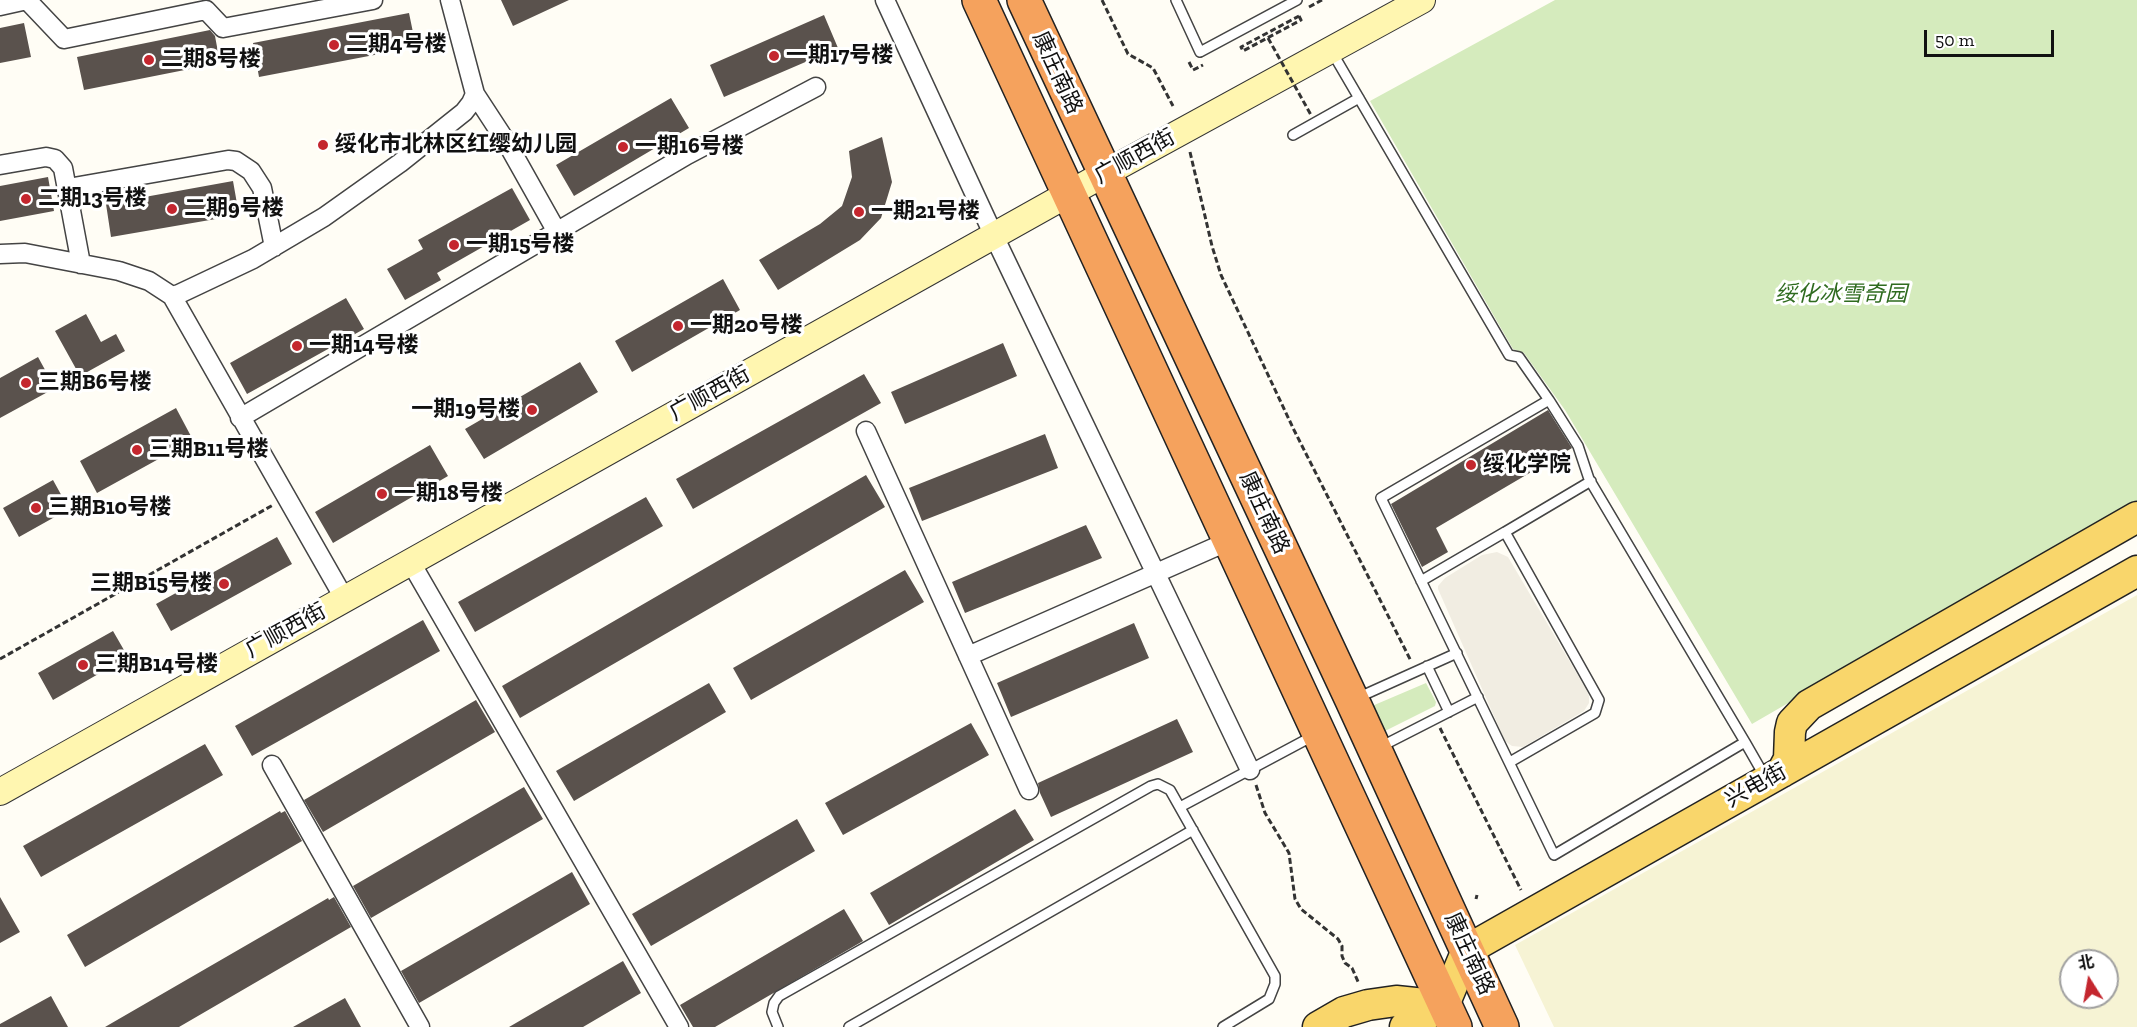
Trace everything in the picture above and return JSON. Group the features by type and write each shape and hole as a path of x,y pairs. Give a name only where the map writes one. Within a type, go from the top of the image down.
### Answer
{"highway":[{"name":"康庄南路","path":"979,0 1318,734 1444,1020"},
{"name":"康庄南路","path":"1023,0 1375,749 1502,1027"}],"main road":[{"name":"广顺西街","path":"0,792 1104,174 1422,0"},
{"path":"1774,776 1789,759 1792,723 1809,705 2137,517"},
{"name":"兴电街","path":"1467,950 2137,571"},
{"path":"1444,1020 1467,950"},
{"path":"1318,1027 1344,1012 1368,1005 1396,1001 1444,1020"},
{"path":"1404,1027 1444,1020"}],"street":[{"path":"0,6 27,0 64,39 206,10 223,28 373,0"},
{"path":"450,0 475,94 507,144 557,232"},
{"path":"885,0 994,236 1250,770"},
{"path":"240,418 687,155 816,87"},
{"path":"172,296 274,247 324,217 400,163 464,111 475,94"},
{"path":"0,165 46,157 55,159 63,168 81,264"},
{"path":"68,188 228,160 236,161 251,171 262,188 274,247"},
{"path":"0,254 25,253 118,271 150,280 172,296 344,598"},
{"path":"866,431 1029,790"},
{"path":"968,656 1229,541"},
{"path":"410,561 679,1027"},
{"path":"272,765 420,1027"}],"lane":[{"path":"1176,0 1200,52 1297,0"},
{"path":"1331,50 1509,355 1520,357 1578,446 1591,481 1745,742 1774,776"},
{"path":"1293,135 1359,98"},
{"path":"1549,399 1381,498 1554,855 1745,742"},
{"path":"1421,581 1591,481"},
{"path":"1505,532 1599,700 1595,713 1510,762"},
{"path":"1352,700 1457,653"},
{"path":"1427,666 1449,712"},
{"path":"1375,749 1478,697"},
{"path":"1180,807 1318,734"},
{"path":"778,1027 772,1012 779,996 1158,784 1170,790 1275,976 1275,984 1269,999 1223,1027"},
{"path":"849,1027 1193,830"}],"path":[{"path":"1102,0 1128,54 1153,68 1173,106"},
{"path":"1299,16 1301,20 1268,38 1243,51 1241,47 1299,16"},
{"path":"1268,38 1311,115"},
{"path":"1190,150 1221,275 1294,430 1416,671"},
{"path":"0,659 286,498"},
{"path":"1435,719 1521,890"},
{"path":"1250,770 1265,813 1289,853 1295,899 1301,909 1338,939 1342,946 1345,963 1352,968 1359,987"}],"shaded area":[{"path":"1497,552 1508,557 1589,696 1589,703 1584,711 1523,747 1512,746 1505,741 1438,589 1445,578 1482,555"},
{"path":"2137,595 2137,1027 1554,1027 1515,945"}],"green space":[{"name":"绥化冰雪奇园","path":"1555,0 2137,0 2137,501 1752,724 1565,410 1524,353 1513,349 1370,101"},
{"path":"1426,683 1436,702 1435,706 1383,732 1372,706"}],"building":[{"path":"501,0 569,0 513,26"},
{"name":"二期4号楼","path":"409,13 416,47 259,77 253,43"},
{"name":"一期17号楼","path":"824,15 838,48 724,97 710,65"},
{"path":"24,23 31,57 0,63 0,28"},
{"name":"二期8号楼","path":"210,30 215,36 220,63 84,90 77,57"},
{"name":"一期16号楼","path":"671,98 689,128 574,196 556,165"},
{"name":"一期21号楼","path":"882,137 892,182 881,218 860,240 778,290 759,260 820,224 842,206 852,177 849,151"},
{"name":"二期13号楼","path":"48,177 54,211 0,221 0,186"},
{"name":"二期9号楼","path":"233,181 239,215 111,237 106,204"},
{"name":"一期15号楼","path":"512,188 530,220 437,273 441,280 405,300 387,269 423,249 418,240"},
{"name":"一期20号楼","path":"723,279 740,310 632,372 615,341"},
{"name":"一期14号楼","path":"346,298 364,329 247,394 230,363"},
{"path":"86,314 101,342 116,334 125,351 80,376 55,331"},
{"path":"1003,343 1017,376 905,424 891,392"},
{"name":"三期B6号楼","path":"38,357 55,388 0,418 0,378"},
{"name":"一期19号楼","path":"580,362 598,392 484,459 465,429"},
{"path":"864,374 881,403 693,509 676,479"},
{"name":"三期B11号楼","path":"176,408 193,440 97,493 80,461"},
{"path":"1548,410 1572,448 1436,528 1448,552 1422,567 1391,504"},
{"path":"1045,434 1058,468 922,521 909,488"},
{"name":"一期18号楼","path":"430,445 448,476 333,543 315,512"},
{"path":"866,475 885,507 520,718 502,686"},
{"name":"三期B10号楼","path":"53,480 69,509 19,537 3,508"},
{"path":"646,497 663,526 475,632 458,602"},
{"path":"1086,525 1102,558 965,613 952,582"},
{"name":"三期B15号楼","path":"277,537 292,564 171,631 156,604"},
{"path":"905,570 924,602 751,700 733,668"},
{"path":"423,620 440,651 252,756 235,726"},
{"path":"1134,623 1149,658 1011,717 997,683"},
{"name":"三期B14号楼","path":"113,631 128,657 53,700 38,673"},
{"path":"709,683 726,712 574,801 556,771"},
{"path":"476,700 495,732 323,832 304,800"},
{"path":"1177,719 1193,752 1051,817 1038,783"},
{"path":"971,723 989,755 843,835 825,803"},
{"path":"205,744 223,775 41,877 23,846"},
{"path":"524,787 543,819 371,918 353,886"},
{"path":"1015,809 1034,840 889,925 870,893"},
{"path":"280,811 281,813 285,811 302,841 85,967 67,935"},
{"path":"797,819 815,851 651,946 632,914"},
{"path":"572,872 590,904 419,1003 401,971"},
{"path":"0,897 20,932 0,943"},
{"path":"334,897 351,927 179,1027 105,1027 328,898 329,900"},
{"path":"844,909 863,941 715,1027 693,1027 680,1005"},
{"path":"623,961 641,993 583,1027 509,1027"},
{"path":"51,996 68,1027 0,1027 0,1024"},
{"path":"345,998 361,1027 293,1027"}],"place":[{"name":"二期4号楼","path":"334,45"},
{"name":"一期17号楼","path":"774,56"},
{"name":"二期8号楼","path":"149,60"},
{"name":"绥化市北林区红缨幼儿园","path":"323,145"},
{"name":"一期16号楼","path":"623,147"},
{"name":"二期13号楼","path":"26,199"},
{"name":"二期9号楼","path":"172,209"},
{"name":"一期21号楼","path":"859,212"},
{"name":"一期15号楼","path":"454,245"},
{"name":"一期20号楼","path":"678,326"},
{"name":"一期14号楼","path":"297,346"},
{"name":"三期B6号楼","path":"26,383"},
{"name":"一期19号楼","path":"532,410"},
{"name":"三期B11号楼","path":"137,450"},
{"name":"绥化学院","path":"1471,465"},
{"name":"一期18号楼","path":"382,494"},
{"name":"三期B10号楼","path":"36,508"},
{"name":"三期B15号楼","path":"224,584"},
{"name":"三期B14号楼","path":"83,665"}]}
